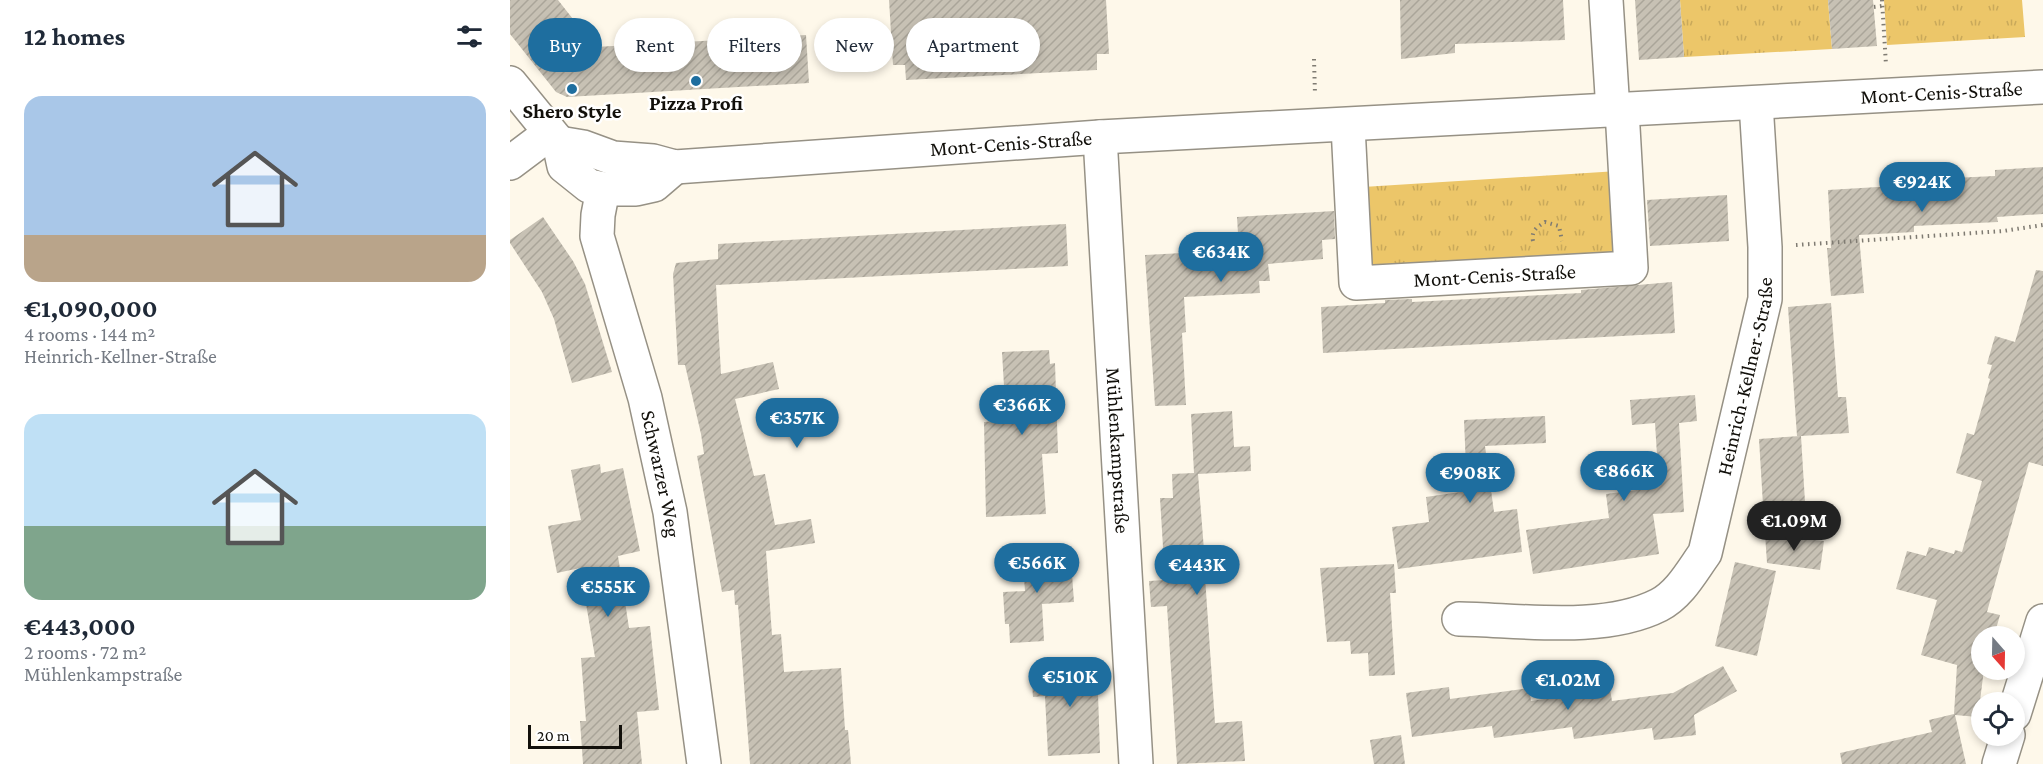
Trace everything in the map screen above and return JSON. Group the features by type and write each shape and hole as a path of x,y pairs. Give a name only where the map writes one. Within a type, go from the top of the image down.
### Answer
{"street":[{"name":"Mont-Cenis-Straße","path":"1348,126 1356,283 1631,268 1606,0"},
{"path":"510,83 554,138 564,166 574,177 589,186 603,189 636,189 654,185 675,167"},
{"name":"Mont-Cenis-Straße","path":"554,138 613,159 653,161 675,167 1100,137 1348,126 2043,87"},
{"name":"Heinrich-Kellner-Straße","path":"1459,619 1597,622 1633,614 1660,604 1682,586 1705,553 1765,299 1765,247 1756,103"},
{"name":"Mühlenkampstraße","path":"1100,137 1136,764"},
{"path":"510,163 554,138"},
{"name":"Schwarzer Weg","path":"603,189 597,236 645,398 670,512 704,764"},
{"path":"2021,692 2043,621"},
{"path":"1999,764 2005,746"}],"path":[{"path":"1882,0 1888,96"},
{"path":"1874,7 1882,6"},
{"path":"1828,243 2003,231 2043,225"}],"green space":[{"path":"1680,0 1828,0 1832,49 1684,57"},
{"path":"1884,0 2022,0 2025,37 1887,45"},
{"path":"1618,171 1618,252 1369,267 1363,187"}],"building":[{"path":"510,0 558,0 572,18 528,18 528,57 510,34"},
{"path":"889,0 1106,0 1109,54 1097,54 1097,70 906,80 905,65 894,65 894,18 890,18"},
{"path":"1400,0 1563,0 1565,40 1455,44 1455,53 1401,59"},
{"path":"1635,0 1680,0 1684,57 1639,60"},
{"path":"1828,0 1873,0 1877,46 1832,49"},
{"path":"802,35 806,35 809,83 567,97 556,92 540,72 602,72 602,47 614,46 614,72 695,72 695,41 707,41 707,72 802,72"},
{"path":"2043,167 2043,214 1997,217 1998,222 1914,226 1914,232 1859,235 1864,293 1831,296 1827,248 1831,248 1828,190 1911,185 1911,180 1995,176 1995,170"},
{"path":"1727,195 1729,241 1650,246 1647,200"},
{"path":"1334,211 1335,239 1322,240 1323,259 1268,264 1270,281 1259,281 1260,293 1184,297 1186,332 1182,333 1186,405 1155,406 1145,255 1239,250 1237,217"},
{"path":"543,217 573,261 585,284 612,372 572,383 554,319 542,292 510,243 510,240"},
{"path":"1066,224 1068,266 716,285 721,374 773,362 779,389 735,399 754,476 765,474 775,525 811,519 815,543 766,551 772,635 781,634 784,672 841,668 845,730 848,730 851,764 750,764 738,605 735,605 734,590 722,592 697,456 704,454 701,434 685,365 678,365 673,274 676,263 718,259 718,244"},
{"path":"2036,270 2043,271 2043,466 2029,462 1987,612 2000,615 1997,626 1971,626 1971,680 1983,680 1981,692 1971,692 1971,716 1955,715 1966,764 1842,764 1840,753 1932,732 1929,720 1954,714 1957,665 1921,655 1937,600 1896,589 1907,551 1926,556 1929,547 1954,554 1955,550 1962,552 1982,481 1956,473 1967,433 1974,435 1990,379 1988,378 1992,365 1987,364 1995,336 2015,342"},
{"path":"1672,282 1675,333 1323,353 1321,307 1385,303 1385,300 1412,299 1412,302 1581,293 1581,290"},
{"path":"1831,303 1838,397 1846,397 1849,433 1801,436 1805,502 1763,505 1759,439 1800,436 1797,436 1788,307"},
{"path":"1049,350 1050,364 1055,363 1058,453 1042,454 1046,514 986,517 984,422 1006,420 1002,352"},
{"path":"1695,395 1697,421 1679,423 1684,512 1653,514 1659,554 1533,574 1526,530 1609,518 1606,494 1659,487 1655,423 1632,425 1630,400"},
{"path":"1232,411 1234,447 1250,446 1251,471 1198,474 1204,550 1233,549 1235,575 1205,577 1215,723 1242,721 1245,761 1177,764 1167,606 1151,607 1149,581 1165,580 1160,498 1173,498 1172,474 1194,473 1191,414"},
{"path":"1545,416 1546,443 1485,446 1494,512 1517,509 1522,552 1398,569 1392,527 1429,522 1426,497 1467,491 1464,420"},
{"path":"600,464 601,473 623,468 640,551 618,556 629,628 650,626 659,710 637,712 642,764 583,764 580,721 586,721 581,658 595,657 580,568 557,573 548,526 581,520 571,470"},
{"path":"1765,534 1824,541 1820,570 1767,563"},
{"path":"1054,545 1056,561 1071,560 1074,602 1042,604 1044,641 1010,643 1009,624 1005,624 1003,592 1025,591 1023,563 1028,563 1027,547"},
{"path":"1735,562 1776,571 1757,656 1715,646"},
{"path":"1394,564 1396,593 1390,593 1395,675 1369,676 1368,653 1351,654 1350,641 1327,642 1320,568"},
{"path":"1097,664 1100,753 1048,756 1045,696 1033,697 1031,669"},
{"path":"1723,666 1737,691 1694,715 1696,735 1654,740 1652,728 1574,739 1572,727 1494,738 1492,726 1412,737 1406,693 1449,687 1450,699 1529,688 1531,701 1610,689 1612,701 1673,693"},
{"path":"1401,735 1405,764 1374,764 1370,740"}],"place":[{"name":"Pizza Profi","path":"696,81"},
{"name":"Shero Style","path":"572,89"}]}
